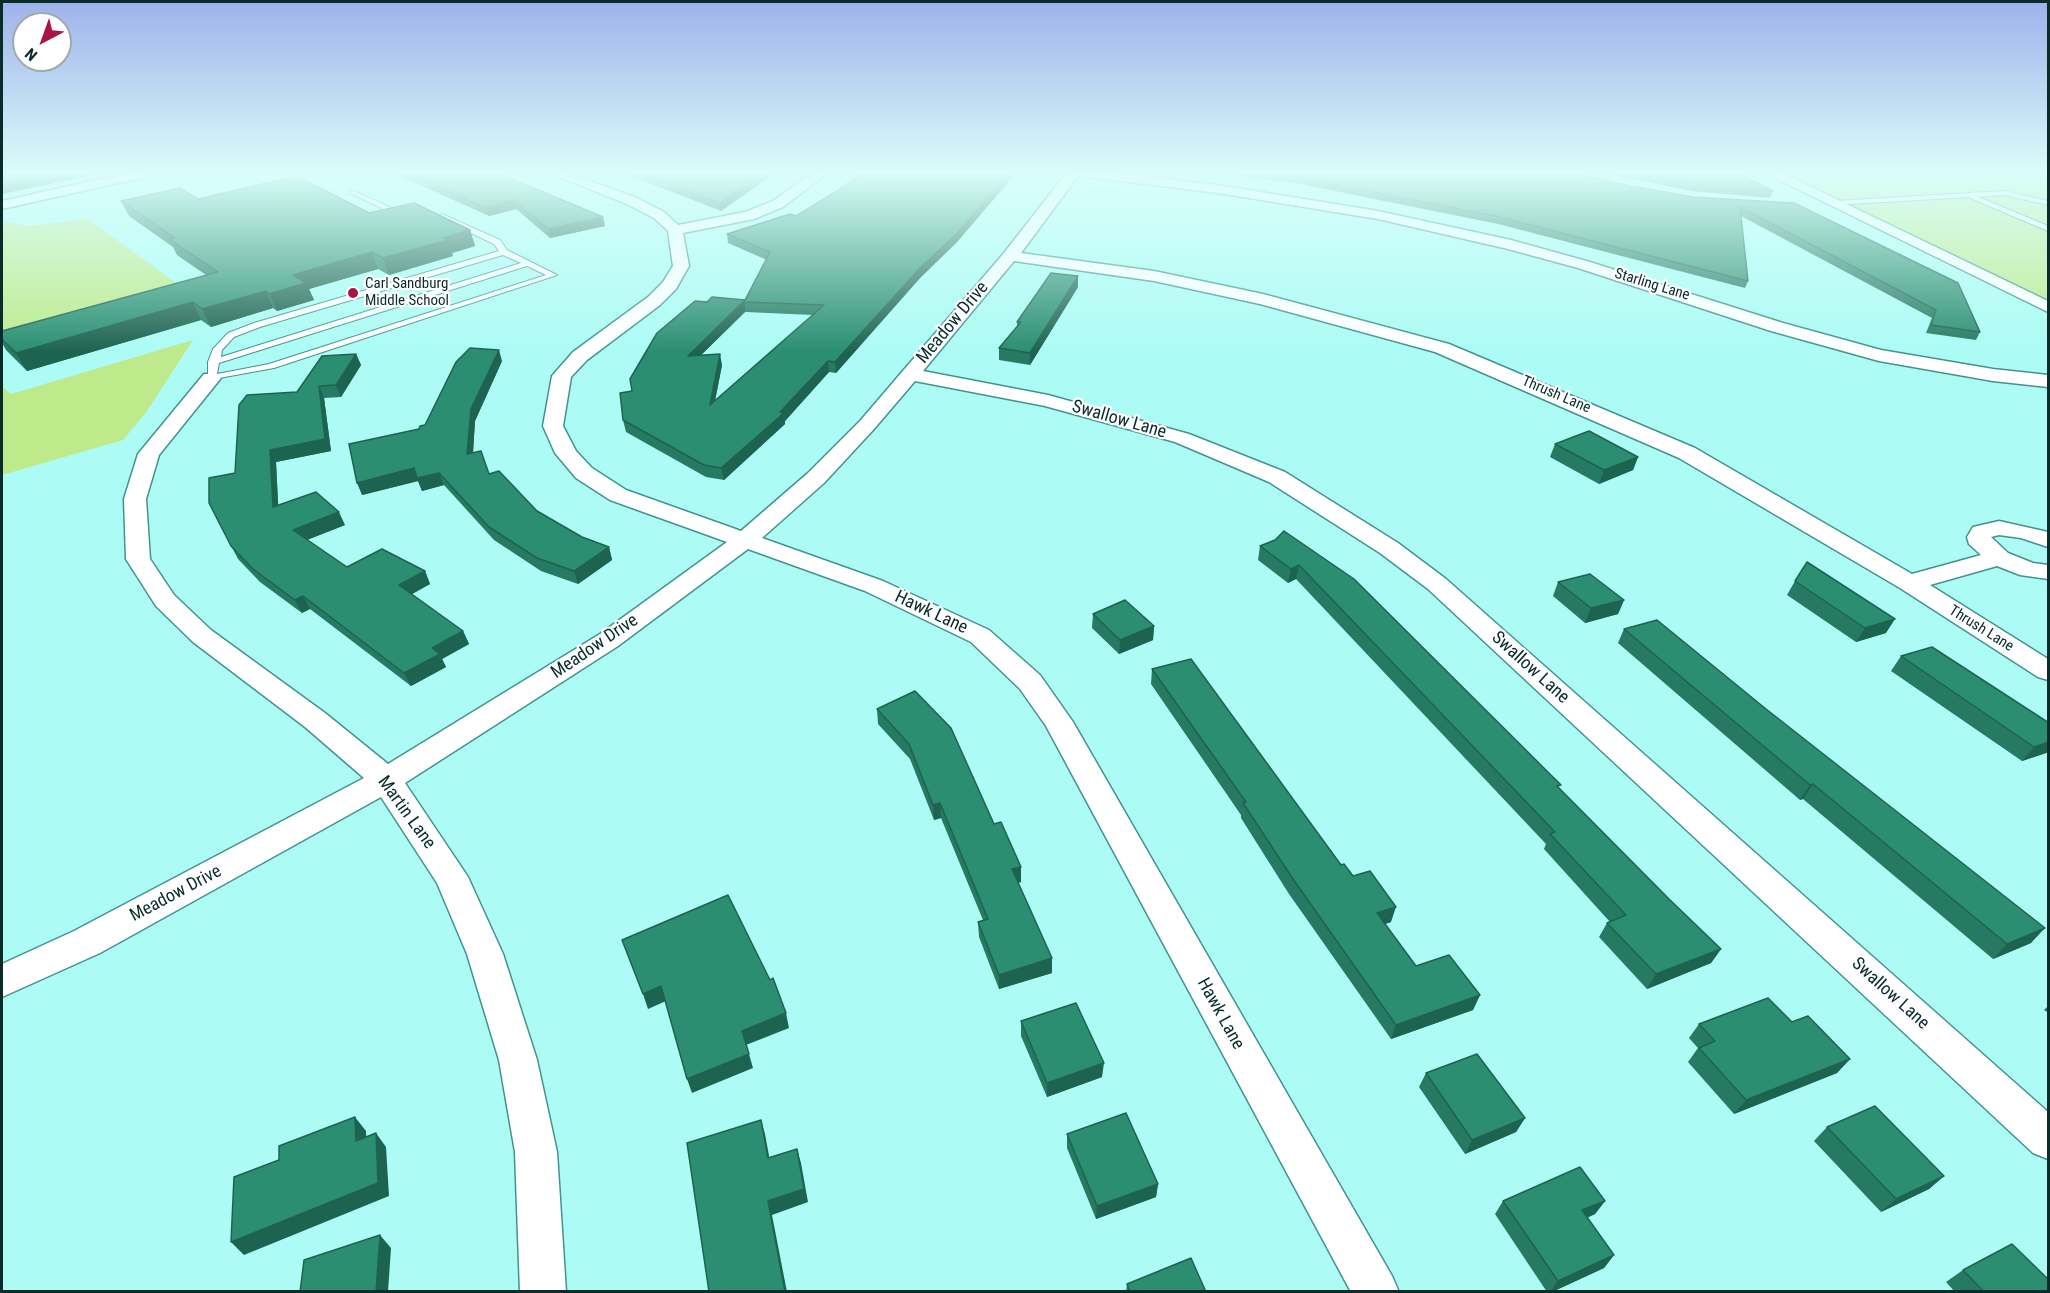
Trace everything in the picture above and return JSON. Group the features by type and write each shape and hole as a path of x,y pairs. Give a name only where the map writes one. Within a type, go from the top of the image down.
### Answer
{"street":[{"name":"Hawk Lane","path":"675,231 681,266 670,285 654,301 580,356 562,376 553,426 566,453 584,473 618,495 874,586 980,636 1030,682 1058,722 1376,1292"},
{"name":"Meadow Drive","path":"2,981 87,942 386,780 609,640 745,540 816,478 867,425 1029,231"},
{"name":"Starling Lane","path":"1450,231 1584,265 1857,350 1993,375 2049,381"},
{"path":"1893,231 2049,306"},
{"name":"Thrush Lane","path":"1010,256 1154,276 1263,299 1442,348 1553,393 1687,453 1909,583 2049,671"},
{"name":"Martin Lane","path":"212,370 149,454 135,500 138,559 165,600 202,636 315,720 386,780 452,877 485,954 518,1060 536,1152 541,1214 543,1292"},
{"name":"Swallow Lane","path":"909,374 1048,401 1182,438 1277,477 1389,548 1437,584 2049,1139"},
{"path":"2049,540 2012,529 1999,528 1982,532 1979,537 1981,544 1999,558 2030,570 2049,572"},
{"path":"1909,583 1999,558"}],"lane":[{"path":"212,370 271,366 554,275 504,252 497,243 473,231"},
{"path":"212,370 218,349 231,335 257,325 504,252"},
{"path":"212,370 529,263"}],"green space":[{"path":"2,231 105,231 183,288 2,342"},
{"path":"1902,231 2048,231 2048,302"},
{"path":"193,340 147,411 123,440 2,475 2,386 11,394"}],"building":[{"path":"165,231 465,231 443,238 448,240 383,258 372,252 293,275 306,283 269,294 266,291 202,309 193,302 16,353 2,339 2,331 218,272 169,239 175,238"},
{"path":"735,231 959,231 920,268 835,362 828,361 780,412 784,413 721,468 704,465 623,420 620,393 632,391 630,379 657,333 695,301 707,302 712,297 745,300 688,356 720,354 710,405 824,305 744,302 770,252 727,234"},
{"path":"1556,231 1743,231 1748,281"},
{"path":"1786,231 1852,231 1958,283 1980,332 1931,325 1936,310"},
{"path":"1051,273 1078,276 1030,353 999,348 1021,322 1017,322"},
{"path":"470,348 499,350 471,409 467,454 481,451 489,474 499,471 537,511 582,537 609,547 574,571 537,558 489,527 439,473 417,478 414,468 357,483 349,444 419,429 420,426 425,425 456,362"},
{"path":"356,354 336,385 319,386 325,439 270,450 273,507 316,492 339,512 293,530 347,567 382,549 425,571 399,585 463,631 432,648 440,654 404,673 303,596 295,600 253,569 231,546 209,503 209,478 235,473 239,405 247,395 297,392 322,356"},
{"path":"1589,431 1638,457 1604,470 1555,444"},
{"path":"1284,531 1354,579 1561,785 1557,786 1721,949 1656,974 1607,923 1626,915 1550,834 1555,832 1299,565 1291,569 1260,546 1275,540"},
{"path":"1807,562 1895,619 1865,628 1795,581"},
{"path":"1590,574 1624,600 1591,608 1558,582"},
{"path":"1125,600 1154,626 1120,640 1093,614"},
{"path":"1657,620 1766,709 2045,928 2007,944 1813,784 1810,785 1624,629"},
{"path":"1932,647 2049,723 2049,742 2034,747 1901,656"},
{"path":"1191,659 1341,865 1344,864 1353,876 1370,871 1396,907 1377,913 1416,966 1449,955 1480,995 1396,1025 1293,879 1243,803 1246,802 1152,669"},
{"path":"915,691 951,728 994,824 1001,822 1021,867 1012,869 1052,958 999,975 978,922 988,919 940,803 933,805 909,744 877,709"},
{"path":"728,895 770,980 773,978 786,1013 742,1031 749,1054 687,1079 661,986 643,994 622,940"},
{"path":"1768,998 1792,1022 1808,1016 1850,1059 1746,1100 1699,1048 1715,1041 1699,1024"},
{"path":"1076,1003 1104,1063 1047,1083 1021,1021"},
{"path":"1477,1054 1525,1118 1472,1140 1426,1073"},
{"path":"1875,1106 1944,1176 1896,1199 1827,1127"},
{"path":"1126,1113 1158,1184 1097,1206 1067,1134"},
{"path":"355,1117 356,1141 376,1133 378,1183 231,1242 234,1177 279,1160 279,1146"},
{"path":"761,1120 768,1158 797,1149 804,1189 768,1201 785,1292 709,1292 687,1143"},
{"path":"1580,1167 1605,1201 1582,1210 1614,1255 1558,1281 1503,1201"},
{"path":"380,1235 376,1292 300,1292 304,1260"},
{"path":"2012,1244 2049,1280 2049,1292 1984,1292 1963,1270"},
{"path":"1191,1258 1206,1292 1130,1292 1127,1284"}],"place":[{"name":"Carl Sandburg Middle School","path":"353,293"}]}
